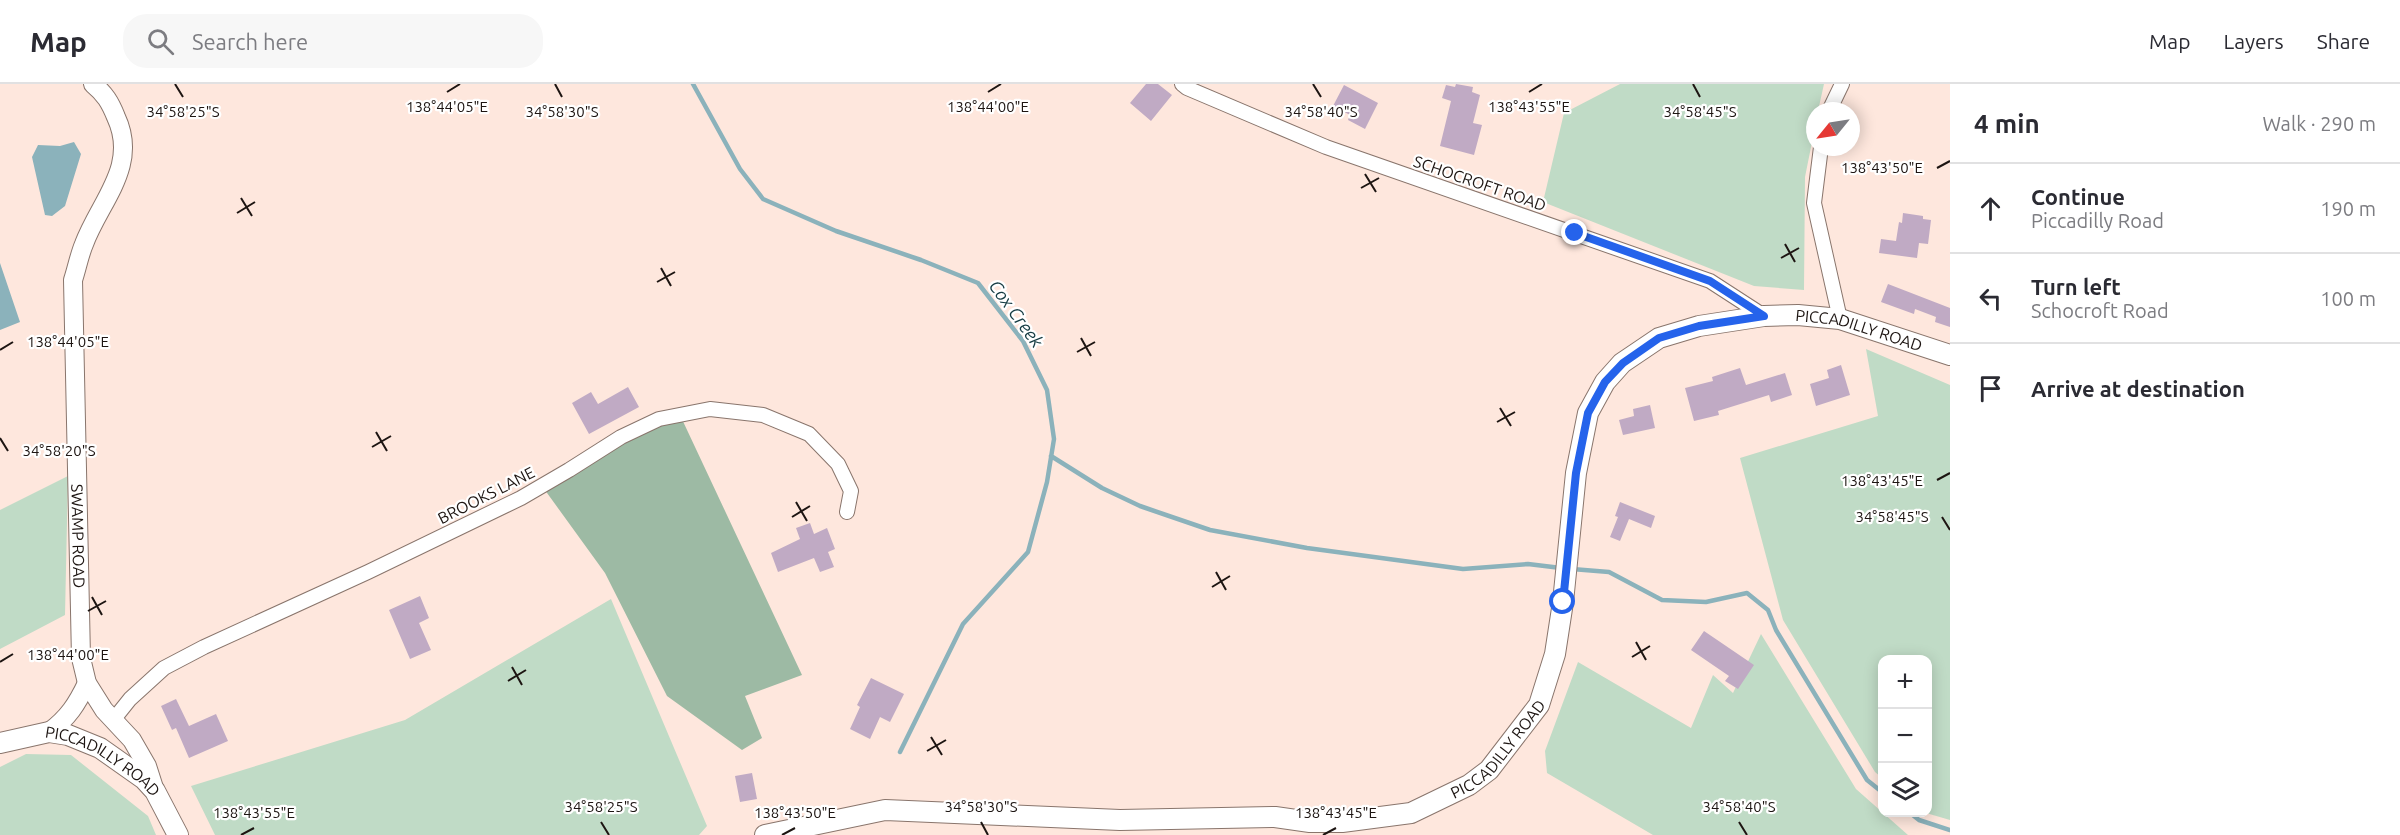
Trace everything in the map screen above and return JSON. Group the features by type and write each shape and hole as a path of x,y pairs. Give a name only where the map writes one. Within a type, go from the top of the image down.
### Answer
{"main road":[{"name":"PICCADILLY ROAD","path":"765,835 885,810 1120,820 1275,817 1310,822 1342,822 1412,813 1469,785 1489,770 1539,705 1555,654 1563,602 1576,473 1588,413 1605,382 1623,363 1659,338 1699,326 1764,316 1798,315 1840,319 1950,355"},
{"name":"PICCADILLY ROAD","path":"0,743 49,732 68,735 100,748 144,779 155,791 178,835"}],"street":[{"name":"SWAMP ROAD","path":"87,683 81,658 73,280 84,243 107,202 123,159 123,131 106,94 93,84"},
{"name":"SCHOCROFT ROAD","path":"1182,84 1326,147 1710,281 1764,316"},
{"path":"1833,102 1842,84"},
{"path":"1820,156 1814,203 1840,319"},
{"name":"BROOKS LANE","path":"114,719 130,699 164,668 521,498 621,437 658,419 710,409 763,415 809,434 838,464 851,490 847,512"},
{"path":"87,683 95,698 132,740 147,766 155,791"},
{"path":"49,732 65,720 75,707 87,683"}],"green space":[{"path":"1620,84 1824,84 1820,102 1806,102 1806,156 1809,156 1805,177 1804,290 1754,286 1543,202 1564,113"},
{"path":"1866,349 1950,385 1950,820 1932,815 1932,655 1878,655 1878,775 1783,620 1740,458 1878,416"},
{"path":"680,415 802,675 745,696 762,738 742,750 667,696 605,573 542,486"},
{"path":"68,476 65,615 0,649 0,510"},
{"path":"611,599 707,826 699,835 215,835 191,786 405,720"},
{"path":"1761,634 1856,789 1878,808 1878,817 1888,817 1908,835 1653,835 1547,773 1545,751 1578,662 1691,728 1713,675 1733,693"},
{"path":"26,754 71,755 148,816 156,835 0,835 0,767"}],"water":[{"path":"74,142 81,154 65,206 52,216 45,215 32,157 38,145 60,146"},
{"path":"0,263 20,322 0,330"}],"building":[{"path":"1146,84 1158,84 1172,95 1151,121 1130,103"},
{"path":"1456,84 1473,87 1472,92 1480,95 1473,123 1482,125 1474,155 1440,146 1451,101 1442,98 1446,85 1455,87"},
{"path":"1344,85 1378,103 1365,129 1348,120 1350,115 1333,106"},
{"path":"1903,213 1923,216 1923,219 1931,220 1928,244 1919,243 1917,258 1879,253 1881,239 1896,241"},
{"path":"1888,284 1950,308 1950,327 1935,322 1936,317 1915,309 1914,314 1881,302"},
{"path":"1841,365 1850,395 1816,406 1810,384 1829,378 1827,370"},
{"path":"1740,368 1746,385 1785,373 1792,395 1771,402 1769,395 1718,411 1719,415 1694,421 1685,388 1713,381 1712,377"},
{"path":"628,387 639,407 589,434 572,403 591,392 598,404"},
{"path":"1650,405 1655,428 1623,435 1619,420 1634,416 1633,409"},
{"path":"1620,502 1655,516 1651,528 1629,519 1620,541 1610,537 1618,517 1615,516"},
{"path":"810,523 814,534 827,528 835,549 828,552 834,567 820,572 814,558 778,572 771,553 800,539 796,528"},
{"path":"420,596 429,618 419,623 431,650 410,659 389,610"},
{"path":"1704,631 1754,665 1738,689 1725,681 1729,676 1691,650"},
{"path":"871,678 904,694 890,722 880,717 870,739 850,729 860,707 857,705"},
{"path":"176,699 189,726 216,714 228,741 189,758 176,728 172,730 161,706"},
{"path":"752,773 757,799 740,802 735,776"}],"waterway":[{"name":"Cox Creek","path":"693,84 740,169 763,199 836,231 921,260 978,283 1023,341 1047,390 1054,439 1047,482 1028,552 963,624 900,752"},
{"path":"1051,456 1102,488 1140,506 1210,530 1307,548 1463,569 1528,564 1561,568"},
{"path":"1572,569 1609,572 1662,600 1706,602 1747,593 1768,610 1776,630 1867,780 1878,789"},
{"path":"1915,817 1950,830"}],"route":[{"path":"1563,602 1576,473 1588,413 1605,382 1623,363 1659,338 1699,326 1764,316 1710,281 1575,233"}]}
